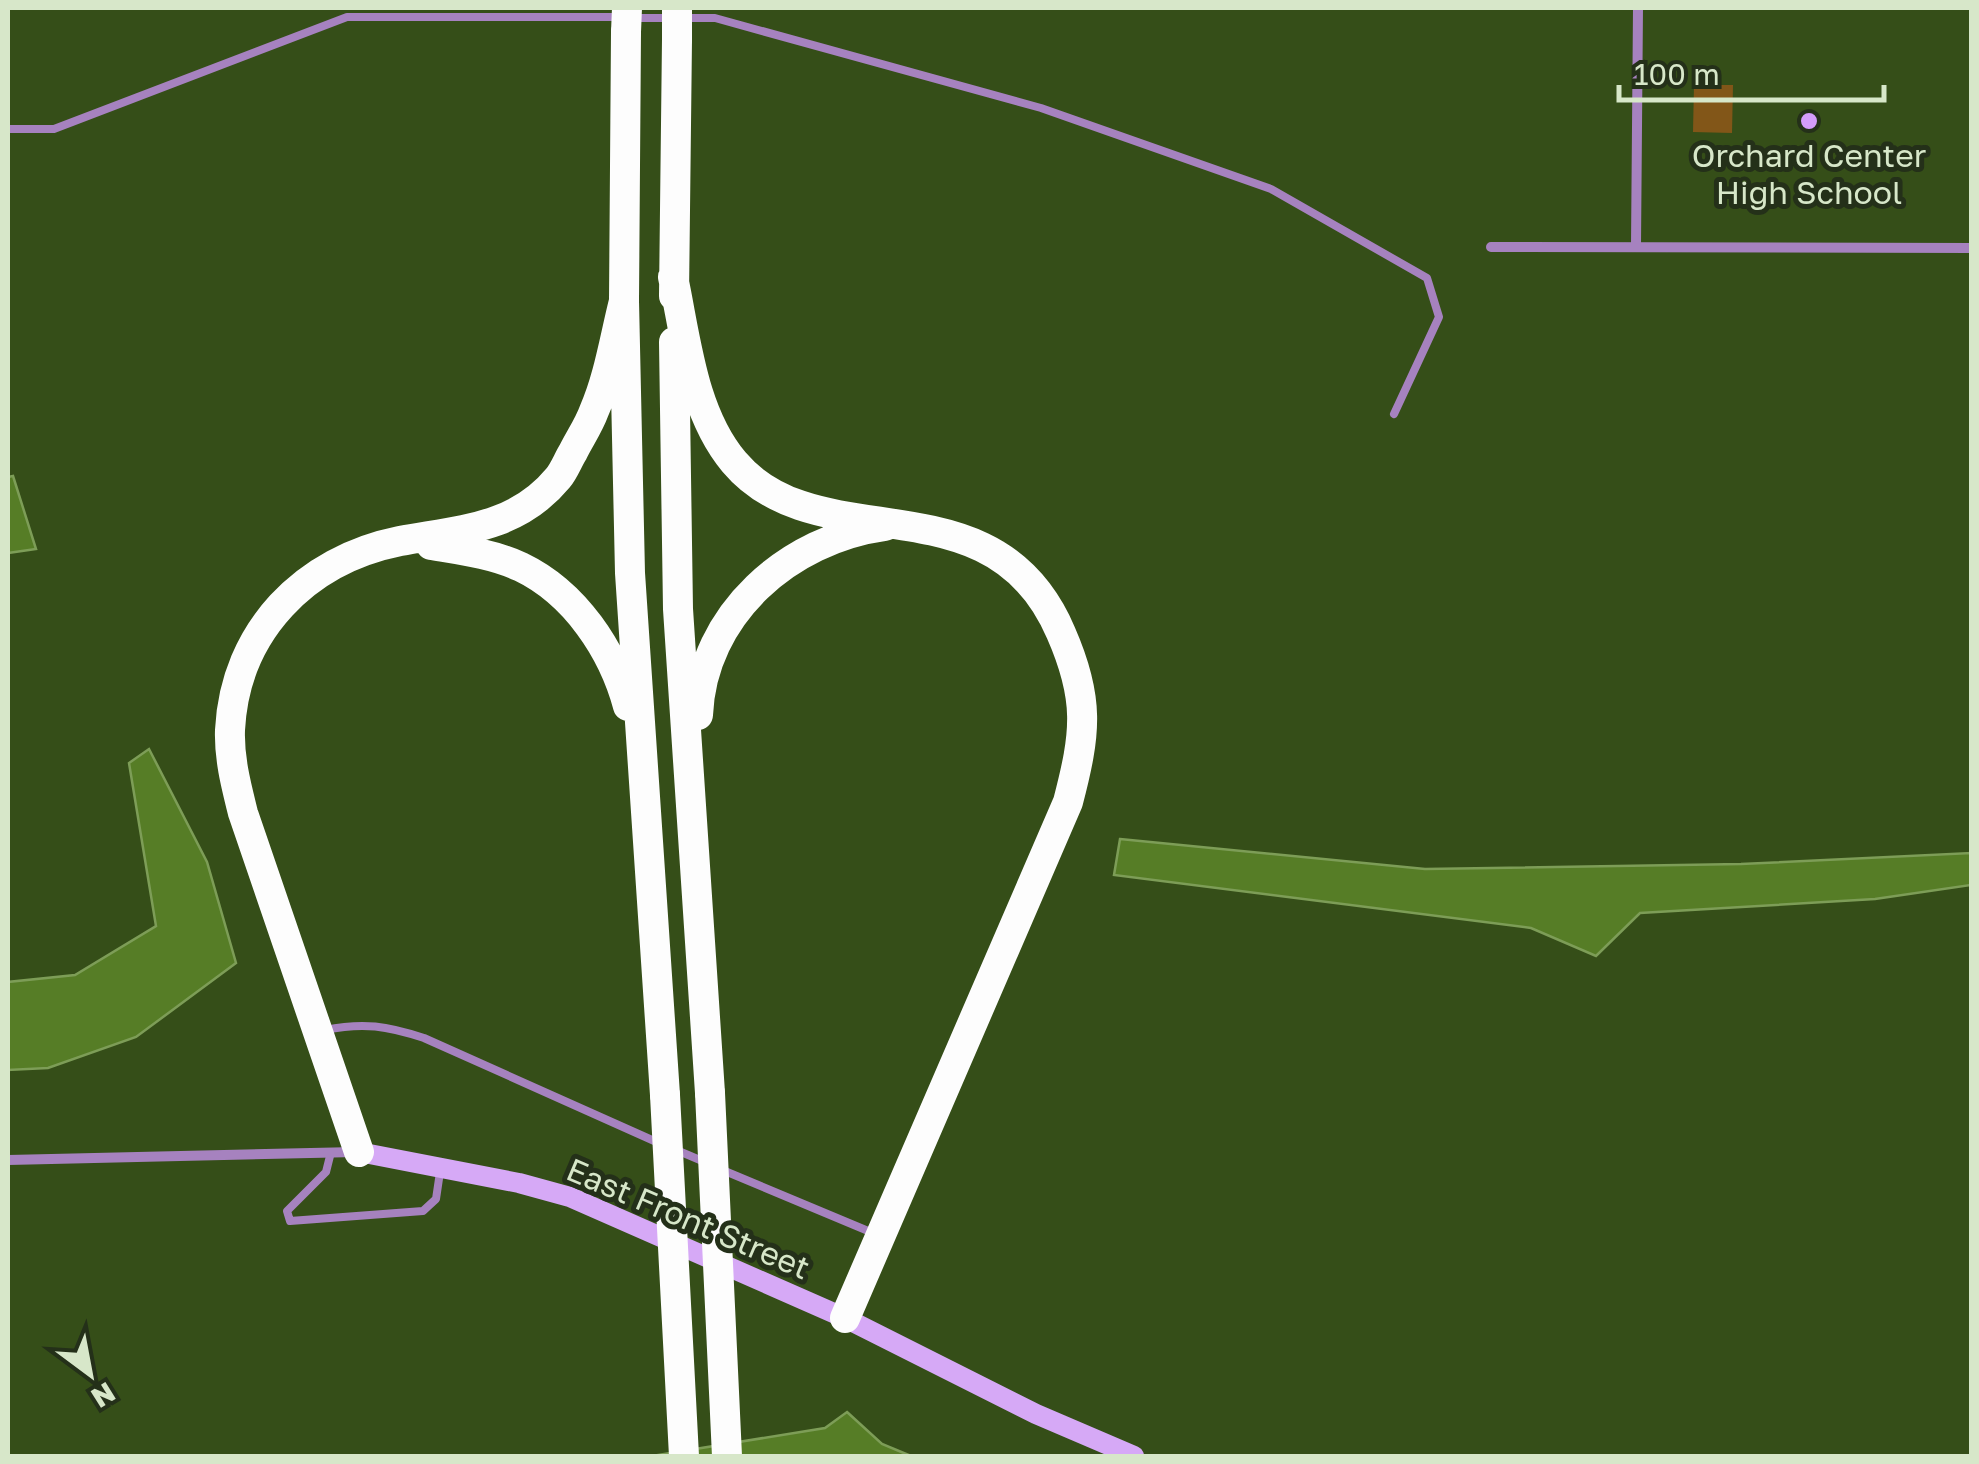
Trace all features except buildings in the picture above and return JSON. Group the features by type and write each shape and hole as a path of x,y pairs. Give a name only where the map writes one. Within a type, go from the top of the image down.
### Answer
{"highway":[{"path":"677,8 673,277 678,609 710,1093 727,1456"},
{"path":"626,20 624,301 630,573 665,1094 684,1456"},
{"path":"673,277 692,367 710,427 736,464 784,498 811,509 958,537 987,550 1024,576 1054,616 1074,661 1084,704 1082,748 1068,802 845,1318"},
{"path":"345,1152 319,1032 232,772 230,728 240,681 257,637 282,602 316,573 357,554 398,542 476,529 514,514 560,477 596,409 624,301"},
{"path":"693,828 702,679 732,614 765,578 818,546 864,529 902,524"},
{"path":"398,542 486,555 520,567 566,599 601,643 623,688 644,807"}],"street":[{"path":"1636,245 1638,8"},
{"path":"1490,246 1972,248"},
{"name":"East Front Street","path":"8,1160 345,1152 440,1167 570,1198 845,1318 1036,1414 1134,1456"}],"lane":[{"path":"8,129 54,130 346,17 715,18 1042,108 1271,189 1414,270 1427,278 1438,318 1394,414"},
{"path":"319,1032 350,1025 386,1026 424,1038 593,1115 882,1237"},
{"path":"345,1152 286,1210 290,1221 423,1211 436,1199 440,1167"}],"shaded area":[{"path":"1694,85 1733,85 1732,133 1693,132"},
{"path":"13,476 36,549 8,553 8,477"},
{"path":"149,749 207,862 236,963 136,1037 48,1068 8,1070 8,982 75,975 156,926 129,763"},
{"path":"1120,839 1425,869 1741,864 1971,853 1971,885 1875,899 1640,913 1596,956 1531,928 1114,875"},
{"path":"847,1412 882,1444 911,1456 652,1456 825,1428"}],"place":[{"name":"Orchard Center High School","path":"1809,121"}]}
